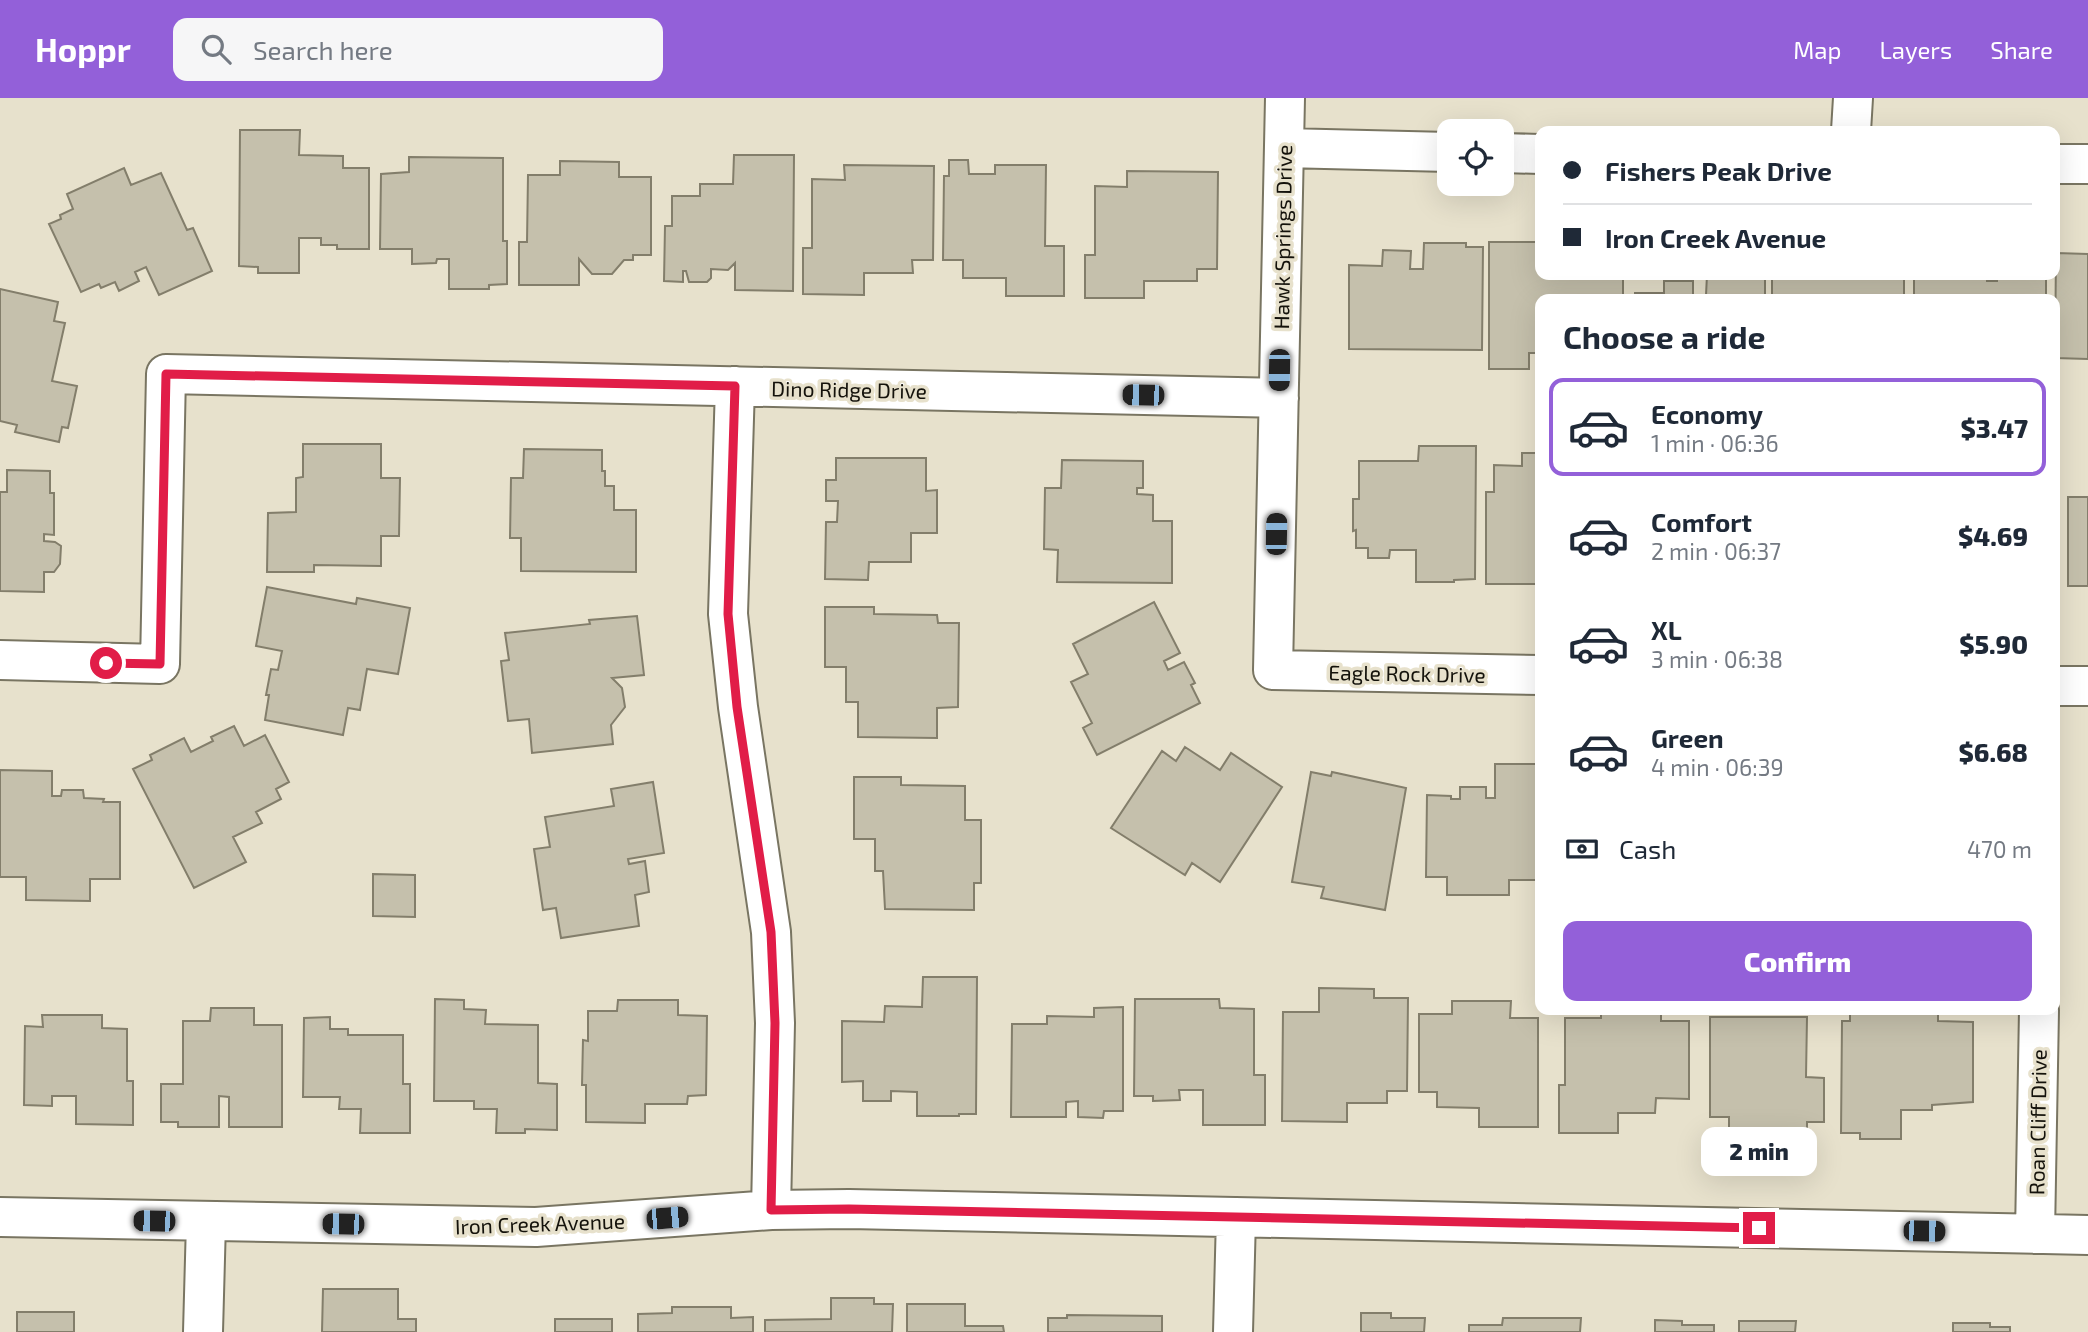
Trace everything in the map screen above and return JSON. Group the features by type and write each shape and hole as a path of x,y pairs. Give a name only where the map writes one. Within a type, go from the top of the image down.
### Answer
{"street":[{"name":"Hawk Springs Drive","path":"1273,670 1285,98"},
{"path":"1851,126 1853,98"},
{"path":"1284,148 1437,152"},
{"path":"1514,153 1535,154"},
{"path":"2060,164 2088,164"},
{"name":"Dino Ridge Drive","path":"0,660 160,664 166,374 1279,398"},
{"path":"735,386 728,614 737,707 771,932 775,1023 771,1210"},
{"name":"Eagle Rock Drive","path":"1273,670 1535,676"},
{"path":"2060,686 2088,686"},
{"name":"Roan Cliff Drive","path":"2035,1234 2039,1015"},
{"name":"Iron Creek Avenue","path":"0,1217 536,1227 771,1210 863,1209 2088,1235"},
{"path":"1233,1332 1236,1217"},
{"path":"203,1332 206,1222"}],"building":[{"path":"240,130 300,130 299,155 343,156 343,168 369,168 369,249 337,249 337,245 321,245 321,238 299,238 299,273 258,273 258,267 239,266"},
{"path":"734,155 794,155 793,291 735,290 735,263 728,270 711,269 711,278 707,282 689,282 686,271 683,271 683,282 664,281 665,226 672,226 672,196 700,196 700,184 733,184"},
{"path":"409,157 503,158 503,241 507,241 507,284 489,285 489,289 449,289 449,259 437,259 436,263 412,264 412,249 380,249 381,174 409,172"},
{"path":"949,160 968,160 969,174 995,174 995,165 1046,165 1045,246 1064,246 1064,296 1006,296 1006,278 963,278 963,260 943,260 944,176 949,176"},
{"path":"560,161 619,162 619,177 651,177 651,255 633,255 633,260 624,260 612,274 592,274 579,259 579,285 519,285 519,242 527,242 528,175 560,175"},
{"path":"844,165 934,166 933,260 912,260 913,273 864,273 864,295 803,294 803,248 812,248 812,179 845,180"},
{"path":"124,168 131,185 161,173 187,230 193,228 212,271 159,295 146,267 135,272 139,281 119,291 115,282 101,288 99,284 81,292 49,224 61,219 60,215 73,209 67,194"},
{"path":"1127,171 1218,172 1217,269 1197,269 1197,281 1144,281 1144,298 1085,298 1085,255 1095,255 1095,186 1127,187"},
{"path":"1489,242 1535,242 1535,280 1623,280 1623,294 1535,294 1535,353 1529,353 1529,369 1489,369"},
{"path":"1424,243 1466,243 1466,247 1483,247 1482,350 1349,349 1349,265 1382,266 1383,250 1411,251 1410,269 1423,269"},
{"path":"2060,253 2088,254 2088,359 2060,358 2060,294 2056,294 2056,280 2060,280"},
{"path":"1707,280 1765,280 1765,294 1706,294"},
{"path":"1772,280 1904,280 1904,294 1772,294"},
{"path":"1914,280 2046,280 2046,294 1914,294"},
{"path":"1664,281 1693,281 1693,294 1635,294 1664,293"},
{"path":"0,289 58,302 54,321 65,323 52,381 77,386 68,428 62,427 59,442 15,432 17,425 0,421"},
{"path":"303,444 381,444 381,478 400,478 399,536 381,536 381,566 314,565 314,572 267,572 268,513 296,512 296,478 303,477"},
{"path":"1419,446 1476,446 1475,579 1416,582 1416,550 1390,550 1389,558 1368,558 1368,548 1356,548 1353,499 1359,499 1359,461 1418,461"},
{"path":"524,449 602,450 605,486 614,486 614,510 636,510 636,572 521,571 521,538 510,538 511,478 523,478"},
{"path":"1522,453 1535,453 1535,584 1486,584 1486,492 1494,492 1494,465 1522,466"},
{"path":"836,458 926,458 926,491 937,490 937,533 911,533 911,562 869,562 868,580 825,579 826,522 837,522 838,501 826,501 826,480 836,480"},
{"path":"1062,460 1143,461 1143,488 1137,488 1137,494 1153,495 1153,521 1172,521 1172,583 1057,582 1058,550 1044,549 1045,488 1061,488"},
{"path":"7,470 50,471 50,493 54,493 54,535 44,534 44,541 55,542 61,546 60,564 54,572 44,572 44,592 0,591 0,492 7,492"},
{"path":"2068,497 2088,497 2088,586 2068,586"},
{"path":"267,587 356,604 357,598 410,608 398,674 367,669 360,710 348,708 343,735 265,720 271,669 278,670 282,651 256,646"},
{"path":"1154,602 1180,653 1164,661 1168,670 1184,662 1195,683 1191,685 1200,703 1097,755 1083,728 1092,723 1071,682 1088,674 1073,644"},
{"path":"825,607 874,607 874,614 937,615 938,623 959,623 958,707 937,708 937,738 858,737 858,702 846,702 846,667 825,667"},
{"path":"637,616 644,675 612,678 622,688 625,707 611,725 613,744 532,753 529,719 508,721 501,661 509,660 505,633 590,624 589,620"},
{"path":"234,726 244,746 265,735 289,782 276,789 281,799 256,812 262,823 233,837 246,862 194,888 133,769 152,760 150,755 184,738 191,752 213,741 211,737"},
{"path":"1185,747 1220,770 1231,753 1282,787 1220,882 1192,863 1185,875 1111,828 1162,751 1176,761"},
{"path":"1495,764 1535,764 1535,880 1509,880 1509,895 1447,895 1447,877 1426,877 1427,795 1460,799 1460,787 1486,787 1486,798 1495,798"},
{"path":"0,770 52,771 52,796 61,796 62,790 83,790 84,798 120,802 120,879 90,879 90,901 26,900 26,877 0,877"},
{"path":"1311,772 1331,776 1332,772 1406,788 1385,910 1321,898 1324,887 1292,882"},
{"path":"854,777 901,777 901,785 965,786 965,820 981,820 981,883 974,883 974,910 885,909 883,871 875,871 875,839 854,839"},
{"path":"653,782 664,853 628,859 629,864 645,861 649,892 635,895 639,926 561,938 556,908 543,910 534,849 550,847 545,817 614,806 611,789"},
{"path":"373,874 415,875 415,917 373,916"},
{"path":"923,977 977,977 976,1114 917,1116 917,1092 891,1091 891,1101 863,1101 863,1081 842,1082 842,1021 884,1022 885,1006 922,1007"},
{"path":"1319,988 1374,989 1374,998 1408,998 1407,1091 1387,1091 1387,1103 1347,1103 1347,1122 1282,1121 1283,1012 1319,1012"},
{"path":"435,999 464,1000 464,1009 486,1010 485,1024 538,1025 538,1083 557,1084 557,1130 525,1129 525,1133 496,1133 497,1109 474,1109 474,1101 434,1101"},
{"path":"1135,999 1219,999 1220,1008 1254,1009 1254,1075 1265,1075 1265,1125 1203,1125 1203,1090 1179,1090 1180,1100 1153,1101 1153,1096 1134,1096"},
{"path":"618,1000 678,1000 678,1015 707,1016 706,1095 688,1096 687,1104 645,1104 645,1123 586,1122 586,1085 582,1085 583,1040 588,1041 588,1011 617,1011"},
{"path":"1452,1001 1511,1001 1510,1018 1538,1018 1538,1127 1479,1127 1479,1108 1437,1107 1437,1092 1419,1092 1419,1014 1452,1014"},
{"path":"1123,1007 1123,1111 1104,1111 1103,1118 1078,1117 1078,1101 1066,1102 1066,1117 1011,1117 1012,1024 1047,1024 1047,1016 1094,1017 1094,1008"},
{"path":"211,1008 254,1008 254,1025 282,1025 282,1127 229,1127 229,1097 219,1096 219,1127 178,1127 178,1122 161,1122 161,1084 183,1084 183,1021 210,1021"},
{"path":"42,1015 102,1015 102,1028 127,1029 127,1081 133,1081 133,1125 76,1124 76,1096 52,1096 52,1106 24,1105 25,1026 43,1027"},
{"path":"1601,1015 1661,1015 1661,1021 1689,1021 1689,1099 1656,1098 1655,1113 1618,1113 1618,1133 1559,1133 1559,1085 1565,1085 1565,1018 1601,1018"},
{"path":"1850,1015 1938,1015 1938,1021 1973,1022 1973,1102 1932,1105 1932,1110 1901,1110 1901,1139 1860,1139 1860,1133 1841,1133 1842,1021 1850,1021"},
{"path":"330,1017 330,1029 348,1029 348,1035 403,1035 403,1084 410,1084 410,1133 360,1133 361,1109 339,1109 340,1097 303,1097 304,1018"},
{"path":"1710,1017 1807,1017 1806,1077 1824,1078 1824,1122 1807,1122 1807,1131 1729,1130 1729,1117 1710,1117"},
{"path":"323,1289 398,1289 398,1319 416,1319 416,1332 322,1332"},
{"path":"831,1298 874,1298 874,1304 893,1304 892,1332 765,1332 765,1320 831,1319"},
{"path":"907,1304 965,1304 965,1326 1003,1326 1004,1332 907,1332"},
{"path":"672,1307 731,1307 731,1318 753,1317 753,1332 638,1332 638,1314 672,1313"},
{"path":"17,1312 74,1312 74,1332 17,1332"},
{"path":"1361,1313 1391,1313 1391,1318 1425,1318 1424,1332 1361,1332"},
{"path":"1067,1315 1162,1316 1162,1332 1048,1332 1048,1318 1067,1318"},
{"path":"1503,1318 1581,1318 1580,1332 1469,1332 1469,1325 1502,1325"},
{"path":"555,1319 612,1319 612,1332 555,1332"},
{"path":"1655,1320 1682,1321 1682,1325 1714,1325 1714,1332 1655,1332"},
{"path":"1739,1321 1796,1321 1795,1332 1739,1332"},
{"path":"1953,1323 1990,1323 1990,1327 2010,1327 2010,1332 1953,1332"}],"route":[{"path":"106,663 160,664 166,374 735,386 728,614 737,707 771,932 775,1023 771,1210 849,1209 1759,1228"}]}
